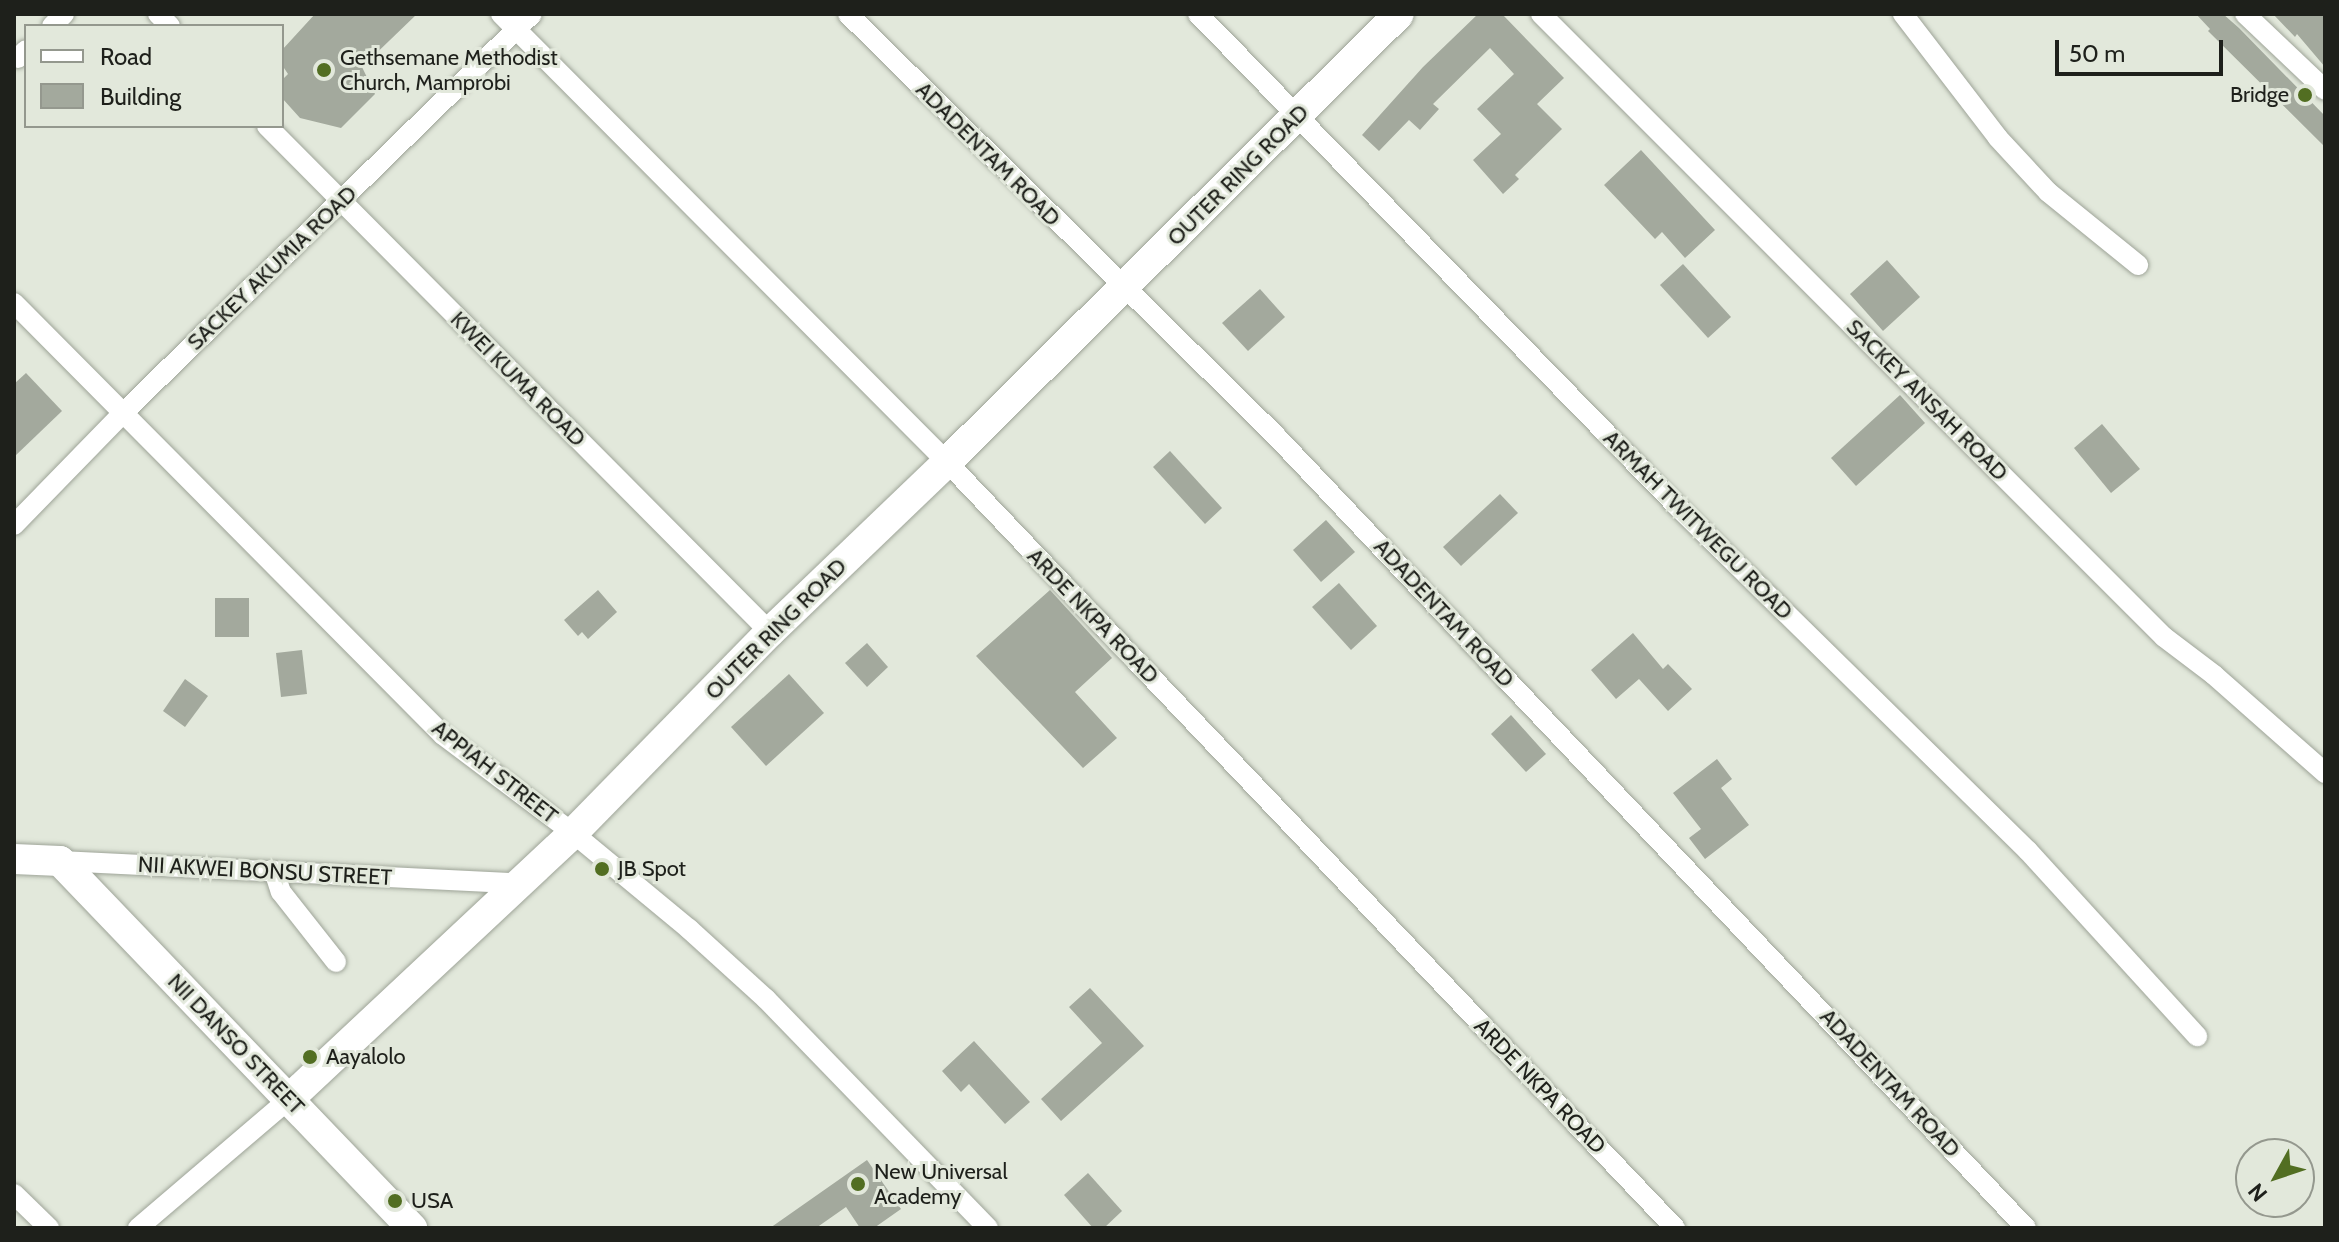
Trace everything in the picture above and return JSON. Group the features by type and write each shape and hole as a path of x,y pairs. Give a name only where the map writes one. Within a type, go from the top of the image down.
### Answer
{"street":[{"name":"ARDE NKPA ROAD","path":"501,14 947,462 1675,1228"},
{"name":"SACKEY AKUMIA ROAD","path":"14,525 123,413 532,14"},
{"name":"ADADENTAM ROAD","path":"848,14 1275,435 1605,787 2026,1228"},
{"name":"ARMAH TWITWEGU ROAD","path":"1198,14 1673,502 2028,851 2197,1036"},
{"name":"OUTER RING ROAD","path":"138,1228 289,1099 515,883 573,833 770,632 947,462 1399,14"},
{"name":"SACKEY ANSAH ROAD","path":"1541,14 2164,637 2214,675 2325,773"},
{"path":"1903,14 1998,138 2048,192 2138,265"},
{"path":"2245,14 2325,90"},
{"name":"KWEI KUMA ROAD","path":"269,128 770,632"},
{"name":"APPIAH STREET","path":"14,303 443,735 573,833 689,929 766,999 988,1228"},
{"name":"NII AKWEI BONSU STREET","path":"14,859 515,883"},
{"name":"NII DANSO STREET","path":"60,861 412,1228"},
{"path":"274,871 281,892 336,962"},
{"path":"14,1194 49,1228"}],"building":[{"name":"Gethsemane Methodist Church, Mamprobi","path":"315,14 417,14 362,67 375,94 341,128 300,118 284,100 284,78 288,74 284,68 284,48"},
{"path":"1478,14 1502,14 1564,78 1537,104 1562,129 1515,175 1519,179 1503,194 1473,160 1501,134 1477,109 1514,74 1490,48 1433,104 1439,109 1420,130 1409,120 1379,151 1362,135 1423,67"},
{"path":"2196,14 2223,14 2325,116 2325,147 2208,31 2210,29"},
{"path":"2273,14 2325,14 2325,67 2297,34 2295,37"},
{"path":"1641,150 1715,230 1685,258 1662,232 1655,239 1604,185"},
{"path":"1887,260 1920,297 1883,331 1850,294"},
{"path":"1683,264 1731,317 1708,338 1660,285"},
{"path":"1260,289 1285,317 1248,351 1222,323"},
{"path":"26,373 62,411 14,457 14,384"},
{"path":"1900,395 1925,423 1856,486 1831,458"},
{"path":"2102,424 2140,469 2111,493 2074,448"},
{"path":"1170,451 1222,508 1205,524 1153,467"},
{"path":"1500,494 1518,513 1461,566 1443,547"},
{"path":"1326,520 1355,552 1321,582 1293,550"},
{"path":"1339,583 1377,626 1351,650 1312,607"},
{"path":"598,590 617,612 588,639 582,632 578,636 564,620"},
{"path":"1050,590 1112,658 1075,692 1117,738 1083,768 976,656"},
{"path":"215,598 249,598 249,637 215,637"},
{"path":"1633,633 1663,669 1668,664 1692,689 1668,711 1639,679 1616,699 1591,670"},
{"path":"867,643 888,667 867,687 845,663"},
{"path":"302,650 307,694 281,697 276,653"},
{"path":"789,674 824,713 766,766 731,727"},
{"path":"185,679 208,696 185,727 163,711"},
{"path":"1511,715 1546,754 1526,772 1491,734"},
{"path":"1717,759 1732,779 1721,788 1749,825 1705,859 1689,838 1701,829 1673,793"},
{"path":"1090,988 1144,1046 1061,1121 1041,1099 1102,1043 1069,1007"},
{"path":"974,1041 1030,1102 1005,1124 969,1084 961,1092 942,1071"},
{"name":"New Universal Academy","path":"867,1160 901,1209 874,1228 860,1228 846,1207 816,1228 770,1228"},
{"path":"1088,1173 1122,1211 1104,1228 1093,1228 1064,1195"}],"place":[{"name":"Gethsemane Methodist Church, Mamprobi","path":"324,70"},
{"name":"Bridge","path":"2305,95"},
{"name":"JB Spot","path":"602,869"},
{"name":"Aayalolo","path":"310,1057"},
{"name":"New Universal Academy","path":"858,1184"},
{"name":"USA","path":"395,1201"}]}
